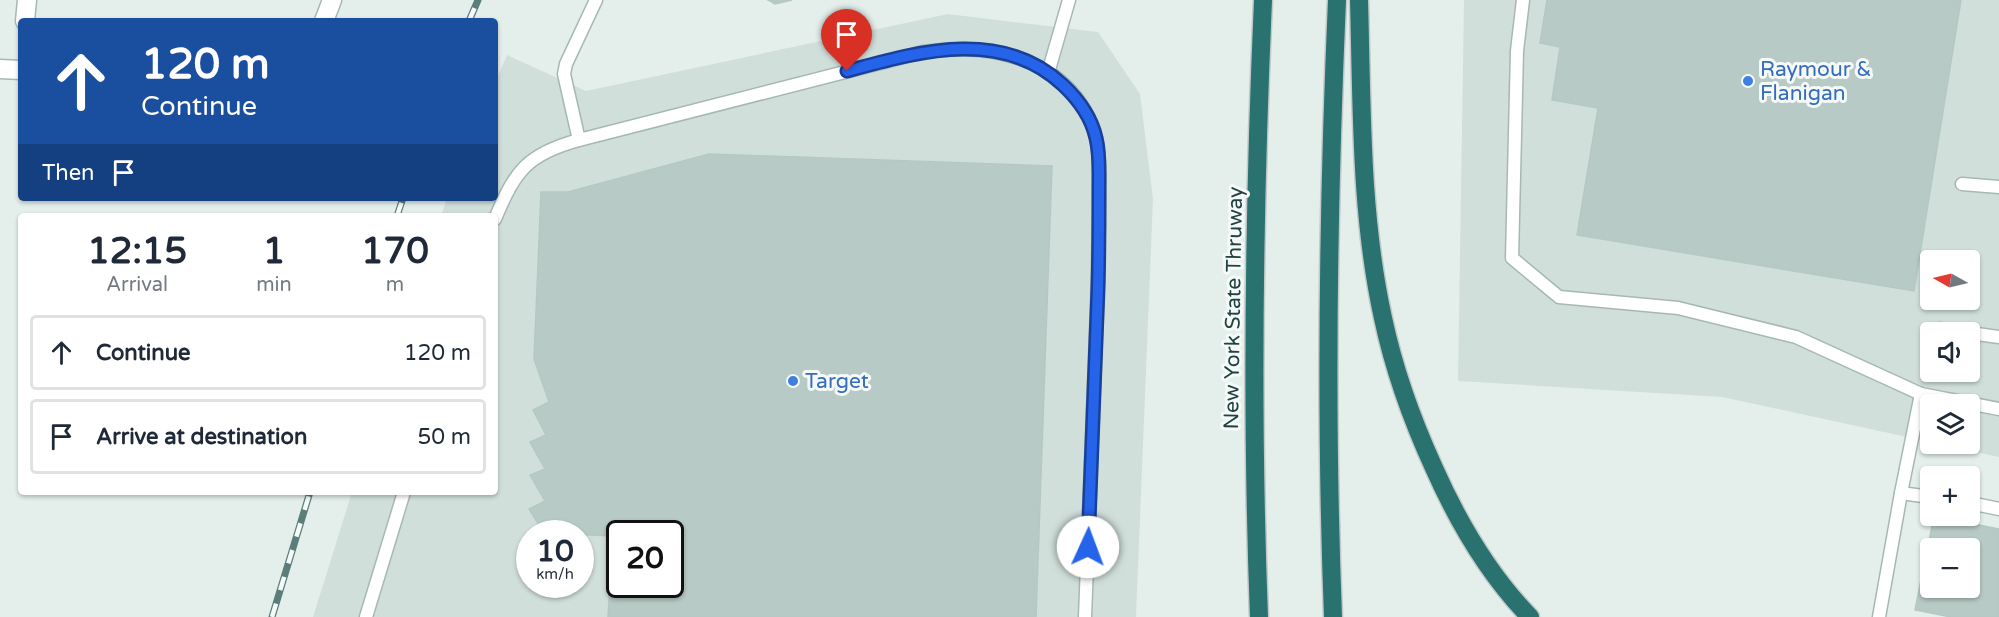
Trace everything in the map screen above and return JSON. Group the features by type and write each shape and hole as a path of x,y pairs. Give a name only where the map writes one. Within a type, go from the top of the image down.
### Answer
{"highway":[{"name":"New York State Thruway","path":"1258,617 1254,274 1263,0"},
{"path":"1333,617 1329,278 1337,0"},
{"path":"1359,0 1369,233 1383,317 1395,365 1418,430 1455,512 1490,568 1512,598 1530,617"},
{"path":"1247,617 1255,485"}],"street":[{"path":"26,18 27,0"},
{"path":"325,18 332,0"},
{"path":"0,69 18,70"}],"lane":[{"path":"579,140 564,74 566,64 596,0"},
{"path":"1048,73 1069,0"},
{"path":"1524,0 1517,51 1512,258 1559,297 1678,308 1796,336 1921,394"},
{"path":"497,213 503,198 514,181 527,164 542,152 579,140 923,52 947,48 991,51 1029,62 1048,73 1082,105 1090,120 1099,149 1099,246 1085,617"},
{"path":"1962,184 1999,188"},
{"path":"1980,334 1999,337"},
{"path":"1879,617 1920,399"},
{"path":"1980,405 1999,409"},
{"path":"1901,493 1920,496"},
{"path":"366,617 403,495"},
{"path":"1980,504 1999,509"}],"shaded area":[{"path":"1464,0 1999,0 1999,457 1980,453 1980,394 1920,394 1920,440 1722,397 1458,381"},
{"path":"948,14 1098,32 1140,94 1153,199 1136,617 313,617 351,495 498,495 498,213 442,213 446,201 498,201 498,76 507,55 586,91"}],"building":[{"path":"768,0 792,0 775,4"},
{"path":"1547,0 1961,0 1914,291 1577,235 1598,108 1552,100 1560,47 1540,43"},
{"name":"Target","path":"709,154 1052,166 1036,617 608,617 609,598 684,598 684,520 606,520 606,536 594,535 594,520 536,520 529,509 545,501 530,475 545,469 530,442 546,435 533,410 549,402 534,359 541,192 568,192"},
{"path":"1980,525 1999,529 1999,617 1951,617 1915,610 1920,585 1920,598 1980,598 1980,538 1930,538 1932,526"}],"railway":[{"path":"470,18 478,0"},
{"path":"398,213 402,201"},
{"path":"272,617 309,495"}],"place":[{"name":"Raymour & Flanigan","path":"1748,81"},
{"name":"Target","path":"793,381"}],"route":[{"path":"847,71 947,48 970,48 1011,55 1029,62 1059,81 1082,105 1090,120 1099,149 1099,246 1088,547"}]}
